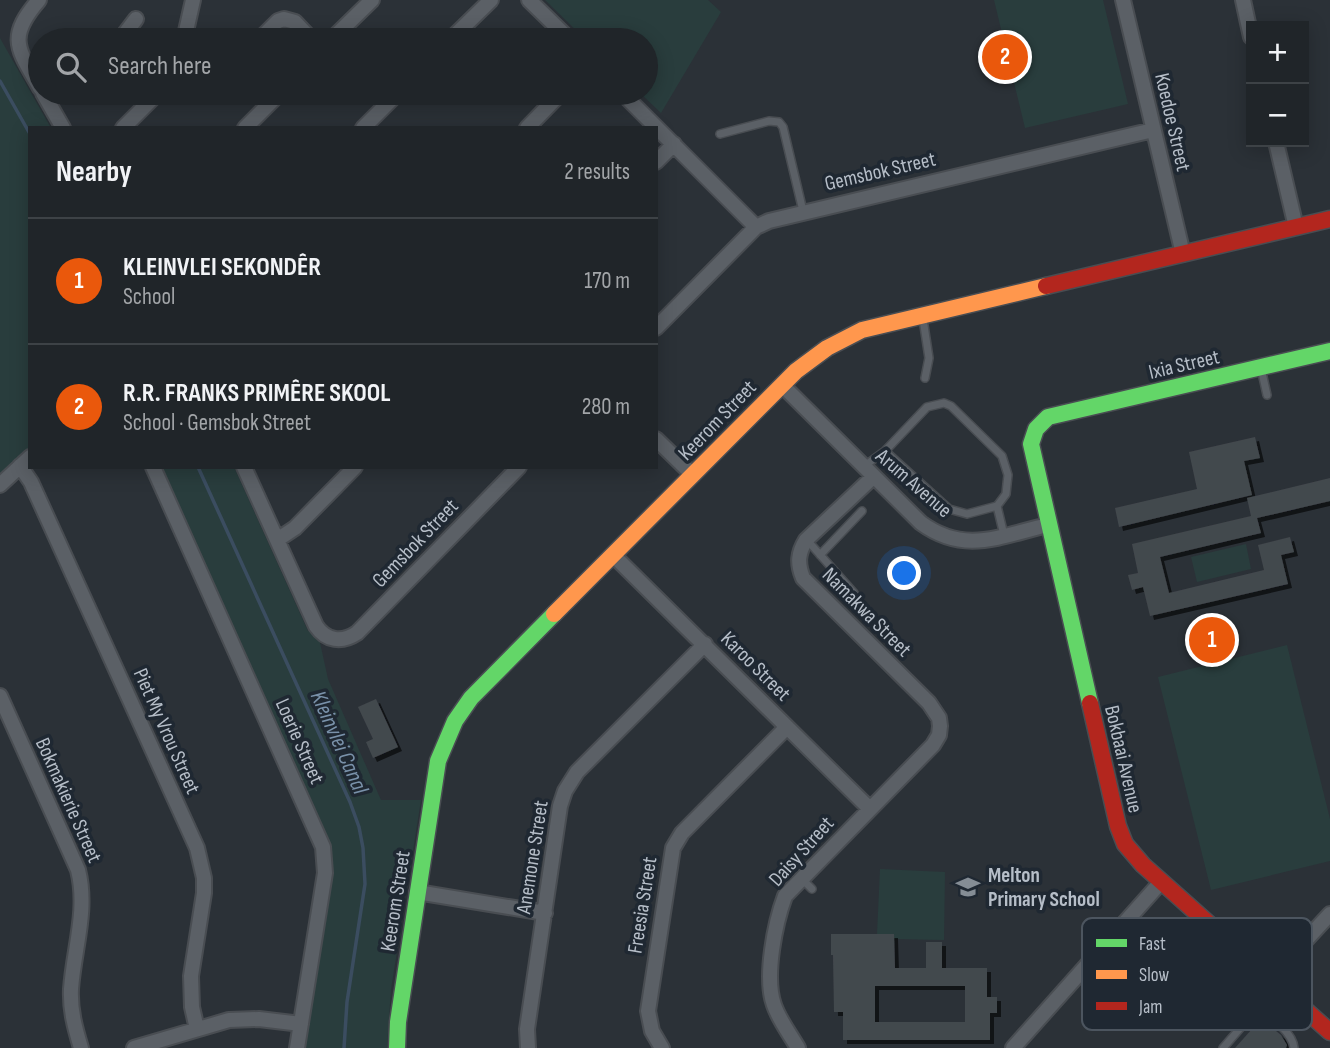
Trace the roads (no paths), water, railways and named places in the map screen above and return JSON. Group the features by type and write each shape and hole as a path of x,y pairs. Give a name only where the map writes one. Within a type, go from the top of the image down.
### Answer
{"street":[{"path":"28,67 18,43 21,24 39,0"},
{"path":"187,28 193,0"},
{"path":"343,28 372,0"},
{"path":"462,28 491,0"},
{"path":"530,0 558,28"},
{"name":"Koedoe Street","path":"1123,0 1183,254"},
{"path":"1242,0 1247,21"},
{"path":"129,28 136,19"},
{"path":"271,28 284,19 295,22 301,28"},
{"path":"50,105 62,126"},
{"path":"125,126 143,105"},
{"path":"247,126 268,105"},
{"path":"365,126 386,105"},
{"path":"529,126 549,105"},
{"path":"634,105 656,126"},
{"path":"658,128 756,227"},
{"name":"Gemsbok Street","path":"658,326 756,227 779,217 1153,130"},
{"path":"658,160 674,144"},
{"path":"1277,147 1296,227"},
{"name":"Keerom Street","path":"397,1048 398,1022 438,761 455,721 471,698 806,362 862,330 1330,219"},
{"name":"Ixia Street","path":"1048,417 1330,351"},
{"name":"Arum Avenue","path":"782,385 921,523 944,537 975,542 1048,525"},
{"name":"Bokbaai Avenue","path":"1048,417 1032,434 1031,444 1118,826 1133,855 1203,918"},
{"path":"658,441 693,475"},
{"path":"0,485 25,462"},
{"name":"Piet My Vrou Street","path":"25,462 31,482 197,848 204,878 191,976 192,1007 197,1030"},
{"name":"Loerie Street","path":"154,469 323,847 325,873 297,1048"},
{"path":"245,469 277,540 295,528 353,469"},
{"name":"Gemsbok Street","path":"277,540 316,626 325,636 337,640 357,633 517,469"},
{"path":"807,540 868,472"},
{"name":"Namakwa Street","path":"807,540 798,559 803,578 935,710"},
{"name":"Karoo Street","path":"613,555 869,808"},
{"name":"Anemone Street","path":"528,1048 527,1030 560,806 565,790 577,772 705,645"},
{"name":"Bokmakierie Street","path":"0,696 82,884 82,911 71,988 74,1024 80,1048"},
{"name":"Daisy Street","path":"798,1048 774,1005 769,979 785,896 933,745 939,735 940,726 935,710"},
{"name":"Freesia Street","path":"662,1048 652,1031 648,1011 673,848 682,833 787,727"},
{"path":"1128,918 1161,881"},
{"path":"417,892 545,913"},
{"path":"1312,934 1330,914"},
{"path":"1013,1048 1082,970"},
{"name":"Bokbaai Avenue","path":"1312,1016 1330,1032"},
{"path":"134,1048 241,1019 301,1024"}],"lane":[{"path":"720,134 769,121 779,122 783,127 803,211"},
{"path":"922,315 929,358 925,378"},
{"path":"1261,367 1267,395"},
{"path":"868,472 885,451 927,407 944,403 951,406 1002,456 1007,475 1006,494 997,506 977,513 958,513 949,509 885,451"},
{"path":"997,506 1004,536"},
{"path":"820,555 862,511"},
{"path":"807,540 854,593"},
{"path":"801,878 812,889"},
{"path":"1223,1048 1239,1030"},
{"path":"1284,1030 1293,1040 1294,1048"}],"waterway":[{"name":"Kleinvlei Canal","path":"0,81 28,130"},
{"name":"Kleinvlei Canal","path":"199,469 359,827 365,884 347,1002 344,1048"}],"place":[{"name":"R.R. FRANKS PRIMÊRE SKOOL","path":"1005,57"},
{"name":"KLEINVLEI SEKONDÊR","path":"1212,640"},
{"name":"Melton Primary School","path":"968,887"}]}
